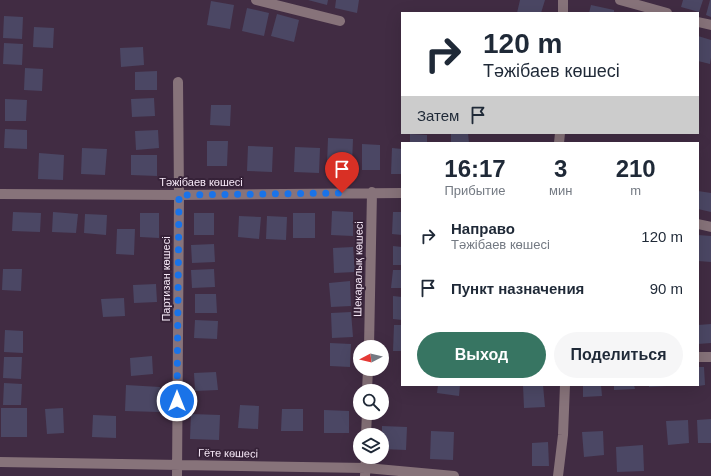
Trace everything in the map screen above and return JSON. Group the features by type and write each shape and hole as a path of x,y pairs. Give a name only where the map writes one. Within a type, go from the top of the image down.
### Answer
{"street":[{"path":"256,0 340,21"},
{"path":"563,12 564,0"},
{"path":"620,0 663,12"},
{"path":"699,22 711,25"},
{"name":"Партизан көшесі","path":"177,476 179,195 178,82"},
{"name":"Тәжібаев көшесі","path":"0,194 179,195 372,192 401,193"},
{"name":"Шекаралық көшесі","path":"368,340 372,192"},
{"path":"699,224 711,227"},
{"path":"699,358 711,356"},
{"path":"558,476 563,435 565,386"},
{"name":"Гёте көшесі","path":"0,462 177,464 454,476"}],"building":[{"path":"308,0 328,0 327,5"},
{"path":"336,0 359,0 357,13 335,8"},
{"path":"520,0 545,0 541,12 517,12"},
{"path":"683,0 703,0 699,12 681,7"},
{"path":"711,0 711,17 706,15"},
{"path":"211,1 234,5 230,29 207,25"},
{"path":"591,5 614,10 614,12 589,12"},
{"path":"247,8 269,13 264,36 242,31"},
{"path":"277,14 299,20 294,42 271,36"},
{"path":"4,16 23,17 22,39 3,38"},
{"path":"34,27 54,28 53,48 33,47"},
{"path":"699,36 711,40 710,64 699,61"},
{"path":"4,43 23,44 22,65 3,64"},
{"path":"143,47 144,65 121,67 120,48"},
{"path":"25,68 43,69 42,91 24,90"},
{"path":"157,71 157,90 135,90 135,72"},
{"path":"154,98 155,116 132,117 131,99"},
{"path":"5,99 27,100 26,121 5,121"},
{"path":"211,105 231,105 230,126 210,125"},
{"path":"5,129 27,130 27,149 4,148"},
{"path":"158,130 159,148 136,150 135,131"},
{"path":"410,134 427,135 427,142 410,142"},
{"path":"451,134 468,134 469,142 451,142"},
{"path":"328,138 353,139 352,165 327,164"},
{"path":"207,141 228,141 227,166 207,166"},
{"path":"362,144 380,145 380,170 362,170"},
{"path":"248,146 273,147 272,172 247,171"},
{"path":"295,147 320,148 319,173 294,172"},
{"path":"82,148 107,149 105,175 81,174"},
{"path":"392,148 401,149 401,174 391,174"},
{"path":"39,153 64,155 63,180 38,179"},
{"path":"131,155 157,155 157,176 131,175"},
{"path":"699,191 711,193 711,212 699,209"},
{"path":"332,211 353,212 353,236 331,235"},
{"path":"13,212 41,213 40,232 12,231"},
{"path":"53,212 78,214 76,233 52,232"},
{"path":"393,212 401,212 401,235 392,234"},
{"path":"140,213 159,213 159,238 140,237"},
{"path":"194,213 214,213 214,235 194,235"},
{"path":"293,213 315,213 315,238 293,238"},
{"path":"85,214 107,215 106,235 84,233"},
{"path":"239,216 261,217 259,239 238,237"},
{"path":"267,216 287,217 286,240 266,239"},
{"path":"117,229 135,229 134,255 116,254"},
{"path":"699,235 711,236 711,262 699,261"},
{"path":"214,244 215,262 192,263 191,245"},
{"path":"393,246 401,247 401,265 393,265"},
{"path":"353,247 355,272 334,273 333,248"},
{"path":"3,269 22,269 21,291 2,290"},
{"path":"214,269 215,287 192,288 191,270"},
{"path":"393,270 401,270 401,288 391,288"},
{"path":"350,281 351,306 331,307 329,283"},
{"path":"156,284 157,302 134,303 133,285"},
{"path":"195,294 216,294 217,313 195,313"},
{"path":"393,296 401,297 401,320 393,319"},
{"path":"124,298 125,316 103,317 101,299"},
{"path":"351,312 353,337 332,338 331,313"},
{"path":"195,320 218,321 217,339 194,338"},
{"path":"711,324 711,343 699,344 699,325"},
{"path":"394,325 401,325 401,351 393,351"},
{"path":"5,330 23,331 23,353 4,352"},
{"path":"330,343 351,344 350,367 330,366"},
{"path":"152,356 153,374 131,376 130,358"},
{"path":"4,357 22,357 21,379 3,378"},
{"path":"699,367 704,367 705,385 699,386"},
{"path":"216,372 218,390 195,391 194,373"},
{"path":"4,383 22,384 21,405 3,405"},
{"path":"126,385 160,387 159,412 125,411"},
{"path":"438,386 460,386 459,396 437,393"},
{"path":"523,386 543,386 545,407 524,408"},
{"path":"583,386 601,386 602,396 583,397"},
{"path":"614,386 634,386 635,389 614,390"},
{"path":"240,405 259,406 258,429 238,428"},
{"path":"1,408 27,408 27,437 1,437"},
{"path":"63,408 64,433 47,434 45,409"},
{"path":"282,409 303,409 303,431 281,431"},
{"path":"324,410 349,411 349,433 324,433"},
{"path":"191,414 220,415 219,440 190,439"},
{"path":"93,415 116,416 116,438 92,437"},
{"path":"711,419 711,443 698,443 697,420"},
{"path":"688,420 689,443 668,445 666,421"},
{"path":"382,426 407,427 406,450 389,449 389,428 382,428"},
{"path":"431,431 454,432 453,460 430,459"},
{"path":"603,431 604,455 584,457 582,432"},
{"path":"548,442 549,466 532,466 532,443"},
{"path":"643,445 644,471 617,472 616,447"}],"route":[{"path":"177,401 179,195 342,193"}]}
